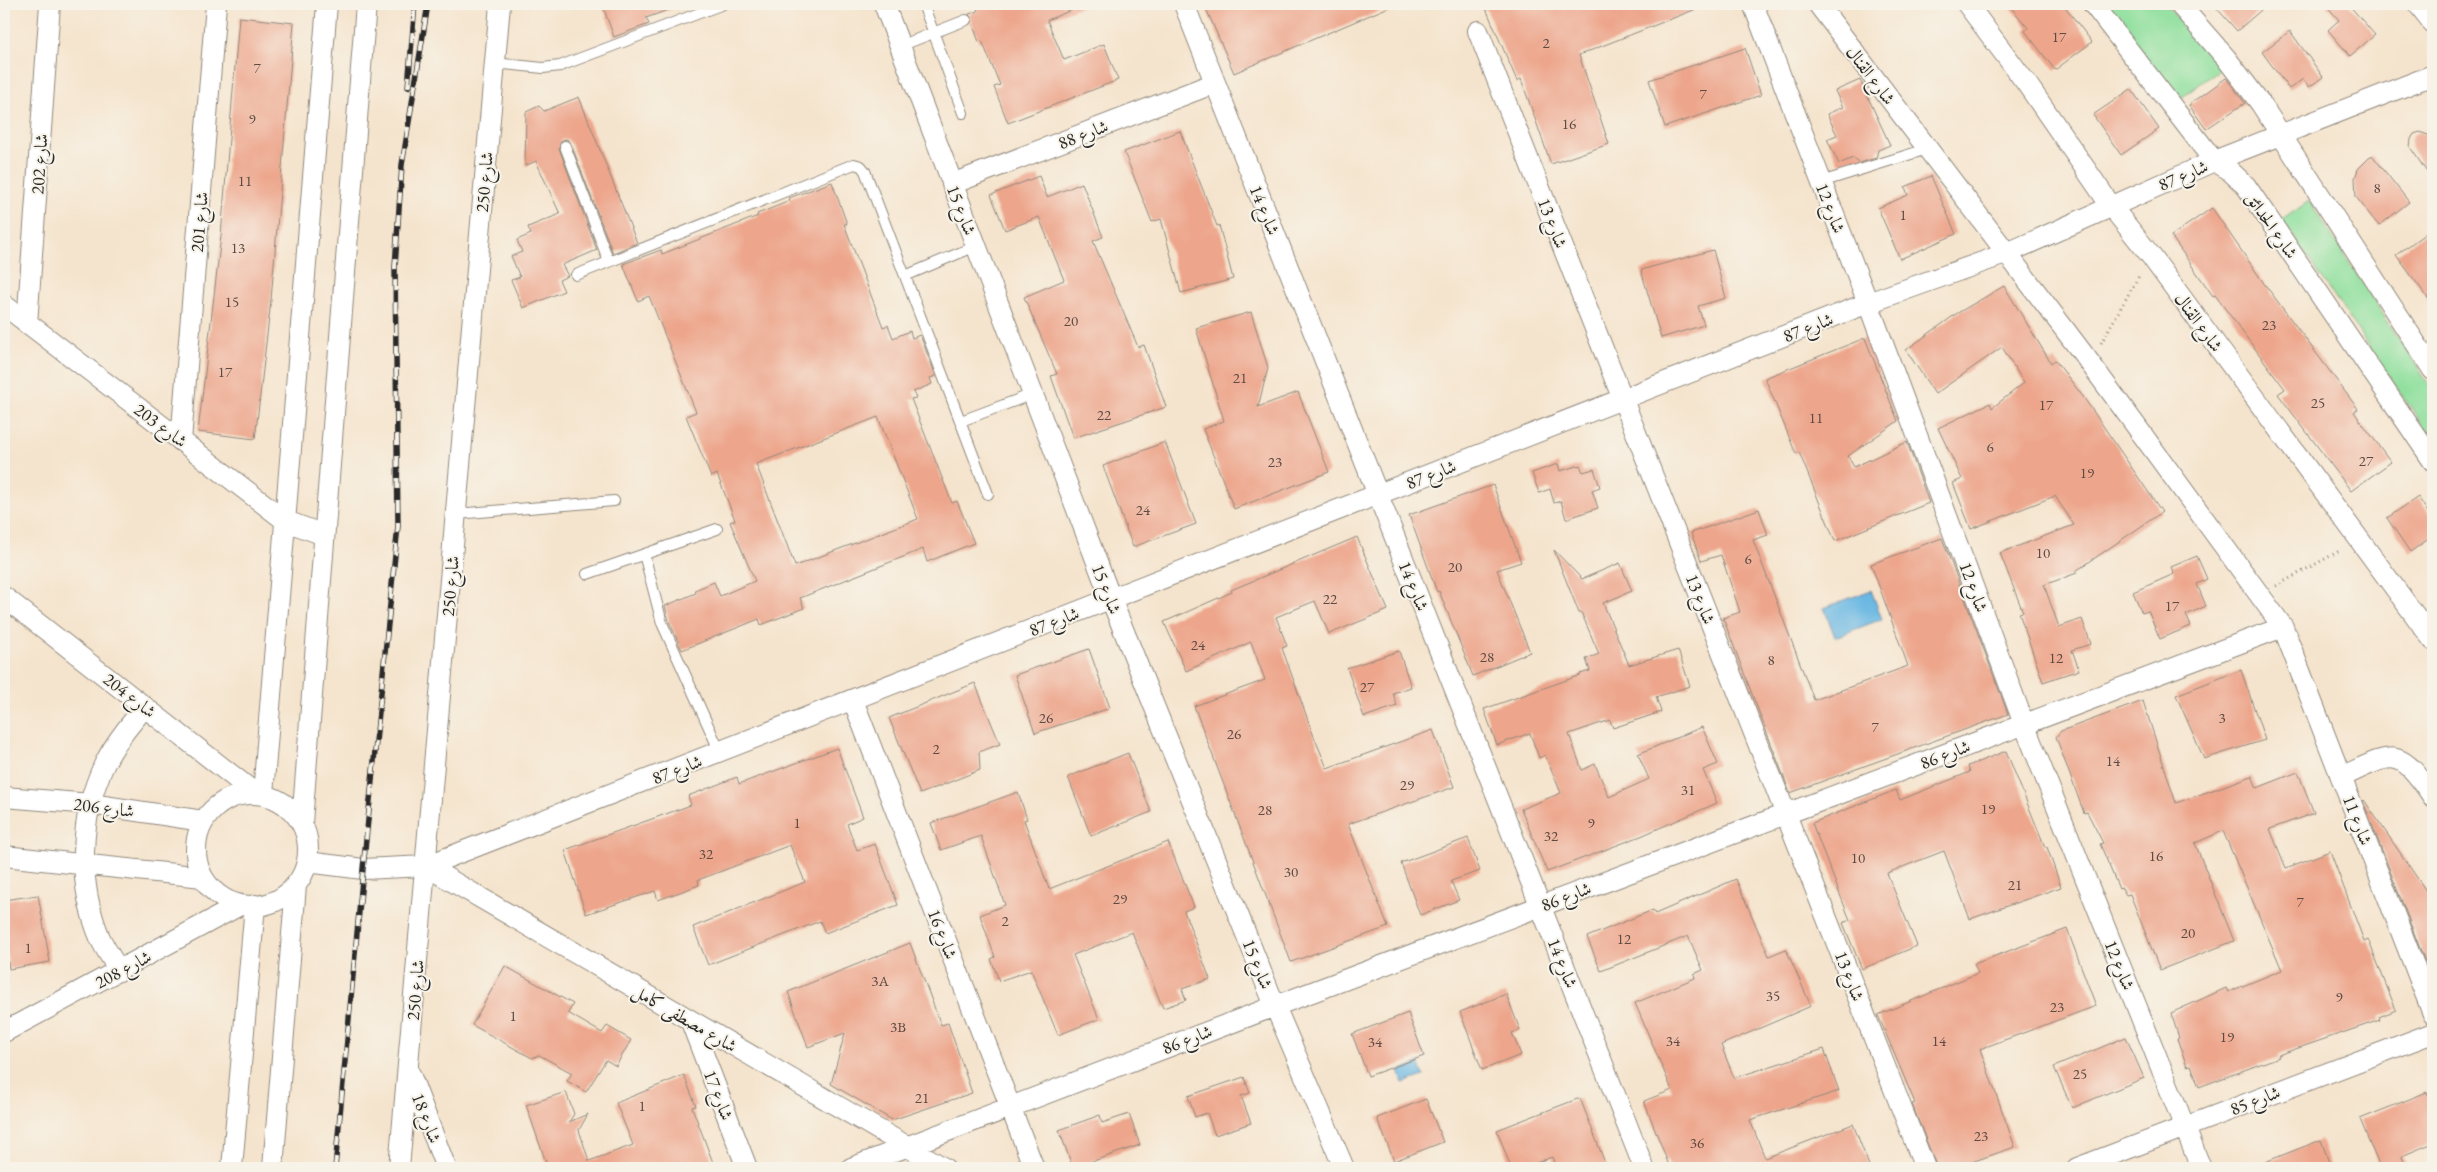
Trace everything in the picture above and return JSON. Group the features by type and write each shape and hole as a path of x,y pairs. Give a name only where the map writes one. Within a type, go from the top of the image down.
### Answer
{"street":[{"name":"شارع 202","path":"27,324 50,4"},
{"name":"شارع 201","path":"181,441 216,4"},
{"path":"260,794 286,521 327,4"},
{"path":"302,823 366,4"},
{"name":"شارع 250","path":"399,1168 500,4"},
{"name":"شارع 15","path":"884,4 1111,599 1275,1006 1344,1168"},
{"name":"شارع 14","path":"1184,4 1644,1168"},
{"name":"شارع 12","path":"1753,4 1868,303 2024,724 2201,1168"},
{"name":"شارع القنال","path":"1818,4 2090,363 2282,626"},
{"name":"شارع القنال","path":"1967,4 2027,84 2111,206 2150,256 2433,640"},
{"name":"شارع الحدائق","path":"2093,4 2214,161 2228,169 2246,186 2433,461"},
{"path":"2179,4 2226,58 2282,136 2433,370"},
{"path":"2418,4 2433,24"},
{"name":"شارع 13","path":"1478,30 1925,1168"},
{"name":"شارع 87","path":"426,866 1868,303 2006,254 2214,161 2282,136 2433,75"},
{"name":"شارع 88","path":"952,184 1215,83"},
{"name":"شارع 203","path":"4,305 286,521 324,535"},
{"name":"شارع 204","path":"4,597 260,794"},
{"name":"شارع 86","path":"851,1168 2282,626"},
{"name":"شارع 11","path":"2282,626 2433,1014"},
{"name":"شارع 16","path":"853,700 1034,1168"},
{"path":"119,971 100,938 88,899 84,863 85,826 104,764 122,733 145,707"},
{"path":"2341,777 2384,758 2395,758 2406,762 2415,769 2433,796"},
{"path":"273,1168 296,885 307,862 308,842 302,823 292,810 278,800 260,794 232,797 220,803 203,821 197,834 195,849 197,863 203,877 212,890 225,899 248,905 273,902 296,885"},
{"name":"شارع 206","path":"4,796 91,804 203,821"},
{"path":"4,856 203,877"},
{"path":"307,862 363,869 426,866"},
{"name":"شارع مصطفى كامل","path":"426,866 944,1168"},
{"path":"232,1168 248,905"},
{"name":"شارع 208","path":"4,1032 248,905"},
{"name":"شارع 17","path":"691,1022 747,1168"},
{"name":"شارع 85","path":"2077,1168 2433,1033"},
{"name":"شارع 18","path":"408,1069 446,1168"}],"lane":[{"path":"494,63 543,68 560,66 723,4"},
{"path":"923,4 963,113"},
{"path":"900,46 966,20"},
{"path":"565,146 609,262"},
{"path":"1822,182 1927,149"},
{"path":"576,275 854,164 861,166 865,171 988,494"},
{"path":"905,276 976,246"},
{"path":"961,421 1033,394"},
{"path":"456,514 614,501"},
{"path":"587,574 717,529"},
{"path":"644,554 662,624 720,752"}],"path":[{"path":"2090,363 2150,256"},
{"path":"2260,595 2359,539"}],"green space":[{"path":"2104,4 2165,4 2221,68 2177,101"},
{"path":"2309,201 2433,391 2433,440 2282,220"}],"water":[{"path":"1871,590 1882,619 1835,637 1824,608"},
{"path":"1419,1063 1424,1076 1403,1083 1399,1071"}],"building":[{"path":"602,4 679,4 679,6 646,18 649,24 614,37"},
{"path":"975,4 1087,4 1047,20 1064,60 1104,44 1118,80 1008,123 994,87 1000,85 982,41 979,42 969,14 978,11"},
{"path":"1204,4 1396,4 1234,73"},
{"path":"1484,4 1709,4 1579,55 1609,144 1551,164 1521,79 1517,81"},
{"path":"2008,4 2063,4 2092,42 2055,70 2025,31 2028,28"},
{"path":"2213,4 2268,4 2237,31"},
{"path":"2325,4 2348,4 2375,35 2350,56 2328,30 2339,20"},
{"path":"239,17 294,23 271,300 255,439 198,432 221,236"},
{"path":"2290,31 2323,77 2309,87 2303,79 2289,89 2262,52"},
{"path":"1745,48 1761,95 1665,127 1649,80"},
{"path":"2226,78 2245,103 2206,129 2189,105"},
{"path":"1860,80 1890,145 1878,150 1876,158 1859,163 1853,158 1839,164 1827,139 1837,135 1827,114 1843,107 1835,91"},
{"path":"2131,89 2159,129 2121,155 2093,115"},
{"path":"579,97 637,243 613,253 571,144 567,139 562,140 559,148 597,250 562,265 568,276 559,280 564,291 523,308 511,280 520,277 511,256 522,252 517,240 531,234 528,227 560,214 536,161 525,166 526,112 539,106 544,111"},
{"path":"1180,131 1217,226 1219,225 1233,279 1181,293 1161,219 1152,222 1124,152"},
{"path":"2420,132 2433,137 2433,181 2410,147 2414,134"},
{"path":"2372,155 2409,202 2379,226 2356,197 2355,178 2358,169"},
{"path":"1039,176 1047,197 1082,183 1103,237 1093,241 1138,347 1144,345 1166,407 1073,438 1051,376 1057,374 1024,297 1064,280 1039,217 1005,230 991,195"},
{"path":"1931,176 1956,234 1900,259 1878,208 1908,195 1905,187"},
{"path":"832,182 847,224 844,224 883,327 888,325 893,338 910,331 912,338 920,335 936,376 930,378 932,384 913,392 916,398 911,399 952,503 957,501 974,543 927,562 923,549 800,598 804,608 761,625 759,619 682,650 669,621 665,606 696,593 695,590 714,582 720,596 755,581 730,522 735,520 717,474 711,477 686,416 696,412 649,296 638,301 623,264 661,250 662,254 758,216 757,214 790,201 789,198","holes":["878,417 918,519 795,566 756,464"]},
{"path":"2212,208 2263,282 2358,409 2354,412 2391,462 2351,491 2278,394 2285,389 2215,295 2213,296 2171,236"},
{"path":"2433,228 2433,305 2396,255"},
{"path":"1713,250 1726,298 1698,306 1704,325 1661,338 1641,270"},
{"path":"2004,286 2051,363 2055,360 2084,398 2162,512 2076,571 2077,573 2044,585 2059,627 2082,619 2091,644 2072,650 2079,670 2043,682 2019,613 2023,612 2000,553 2074,525 2055,496 1971,529 1953,483 1962,479 1938,428 1990,403 1992,408 2024,383 2002,347 1935,394 1906,350 1956,314"},
{"path":"1251,312 1268,368 1258,407 1298,392 1329,472 1234,509 1203,429 1224,421 1196,328"},
{"path":"1865,338 1898,421 1848,456 1854,467 1907,442 1929,503 1835,541 1799,452 1796,454 1765,378"},
{"path":"1165,442 1196,524 1133,547 1103,466"},
{"path":"1558,464 1560,471 1580,465 1583,472 1594,469 1600,487 1592,490 1598,508 1566,519 1561,501 1554,503 1550,489 1539,493 1532,473"},
{"path":"1493,485 1521,562 1497,570 1530,652 1473,676 1439,591 1437,592 1409,515"},
{"path":"2418,497 2433,520 2433,536 2410,552 2387,518"},
{"path":"1759,509 1768,535 1753,540 1814,700 1908,666 1871,564 1942,538 2008,714 1790,793 1723,618 1740,612 1721,555 1701,561 1691,533"},
{"path":"1357,537 1388,610 1329,634 1315,601 1276,617 1287,646 1282,648 1313,734 1327,768 1433,730 1454,787 1348,824 1388,927 1291,962 1194,706 1265,680 1251,642 1186,671 1164,622 1232,592 1231,590"},
{"path":"1554,550 1582,579 1620,563 1632,591 1603,603 1629,665 1678,650 1690,686 1656,697 1661,712 1613,728 1610,720 1569,734 1582,770 1595,764 1609,797 1649,779 1638,754 1702,727 1718,764 1703,770 1717,803 1641,836 1547,872 1521,809 1561,793 1545,755 1539,758 1530,733 1497,745 1484,709 1590,671 1586,659 1599,654 1581,612 1579,613"},
{"path":"2197,556 2207,579 2197,584 2206,606 2186,615 2191,626 2160,639 2148,611 2142,613 2133,592 2174,574 2171,567"},
{"path":"1089,649 1110,708 1035,733 1015,675"},
{"path":"1399,651 1411,687 1393,693 1397,706 1364,717 1347,668"},
{"path":"2241,670 2265,740 2204,759 2176,695"},
{"path":"975,683 1000,744 979,752 980,770 920,794 889,718"},
{"path":"2143,701 2176,803 2252,776 2257,788 2298,772 2314,813 2270,829 2286,868 2330,851 2364,941 2368,939 2396,1010 2379,1017 2380,1020 2278,1055 2279,1057 2199,1087 2191,1065 2187,1066 2177,1039 2179,1038 2171,1013 2226,988 2228,992 2282,970 2223,831 2195,843 2234,941 2160,970 2130,894 2126,895 2122,888 2119,889 2100,844 2103,843 2087,812 2084,813 2056,737 2061,731"},
{"path":"837,748 863,817 847,824 857,850 875,844 898,905 825,933 820,921 708,965 693,927 805,882 790,845 698,880 699,885 658,900 655,891 586,914 565,850 691,805 688,796 737,777 739,784"},
{"path":"2006,751 2045,847 2047,847 2061,887 1970,919 1944,851 1887,873 1917,946 1862,969 1843,923 1850,920 1812,823 1896,790 1900,800 1970,772 1968,766"},
{"path":"1128,753 1151,812 1091,836 1068,777"},
{"path":"1018,792 1027,819 1024,820 1049,889 1168,842 1194,907 1184,911 1210,979 1182,989 1186,1000 1163,1008 1132,932 1073,955 1099,1019 1058,1035 1031,970 999,981 991,959 995,957 980,915 1005,905 981,836 941,850 931,823"},
{"path":"2363,801 2433,901 2433,982"},
{"path":"1468,838 1480,871 1451,881 1459,900 1420,915 1401,863"},
{"path":"1736,879 1769,956 1786,949 1811,1006 1721,1045 1734,1078 1824,1049 1839,1091 1750,1120 1765,1158 1853,1124 1870,1168 1670,1168 1644,1101 1672,1090 1635,1003 1695,978 1694,974 1703,970 1688,936 1601,971 1587,937 1653,910 1655,914"},
{"path":"38,895 50,962 9,969 4,936 4,900"},
{"path":"2067,929 2096,1006 1980,1049 2015,1147 1954,1168 1937,1168 1912,1104 1915,1103 1878,1015 1978,973 1974,964"},
{"path":"910,943 941,1025 948,1023 972,1093 892,1120 831,1084 845,1033 808,1047 788,992"},
{"path":"505,966 573,1004 568,1013 602,1033 607,1026 631,1040 616,1066 606,1060 586,1092 567,1081 572,1073 539,1055 532,1058 472,1025"},
{"path":"1506,994 1520,1030 1512,1033 1521,1055 1482,1070 1460,1012"},
{"path":"1408,1013 1424,1056 1368,1076 1352,1034"},
{"path":"2126,1037 2144,1078 2072,1108 2054,1067"},
{"path":"684,1075 696,1106 692,1107 715,1168 548,1168 526,1105 566,1092 574,1114 569,1122 588,1114 579,1130 589,1161 633,1145 616,1103"},
{"path":"1244,1077 1250,1093 1241,1096 1251,1123 1215,1135 1207,1113 1195,1117 1188,1096"},
{"path":"2427,1092 2433,1106 2433,1143 2402,1156 2405,1163 2391,1168 2380,1168 2360,1119"},
{"path":"1580,1098 1607,1168 1556,1168 1552,1157 1523,1168 1511,1168 1497,1130"},
{"path":"1426,1099 1443,1142 1394,1161 1377,1118"},
{"path":"1129,1114 1140,1145 1073,1168 1059,1130 1100,1115 1102,1123"},
{"path":"2321,1140 2331,1168 2252,1168 2252,1167"}],"railway":[{"path":"408,87 415,4"},
{"path":"335,1168 398,526 395,267 402,165 428,4"}]}
